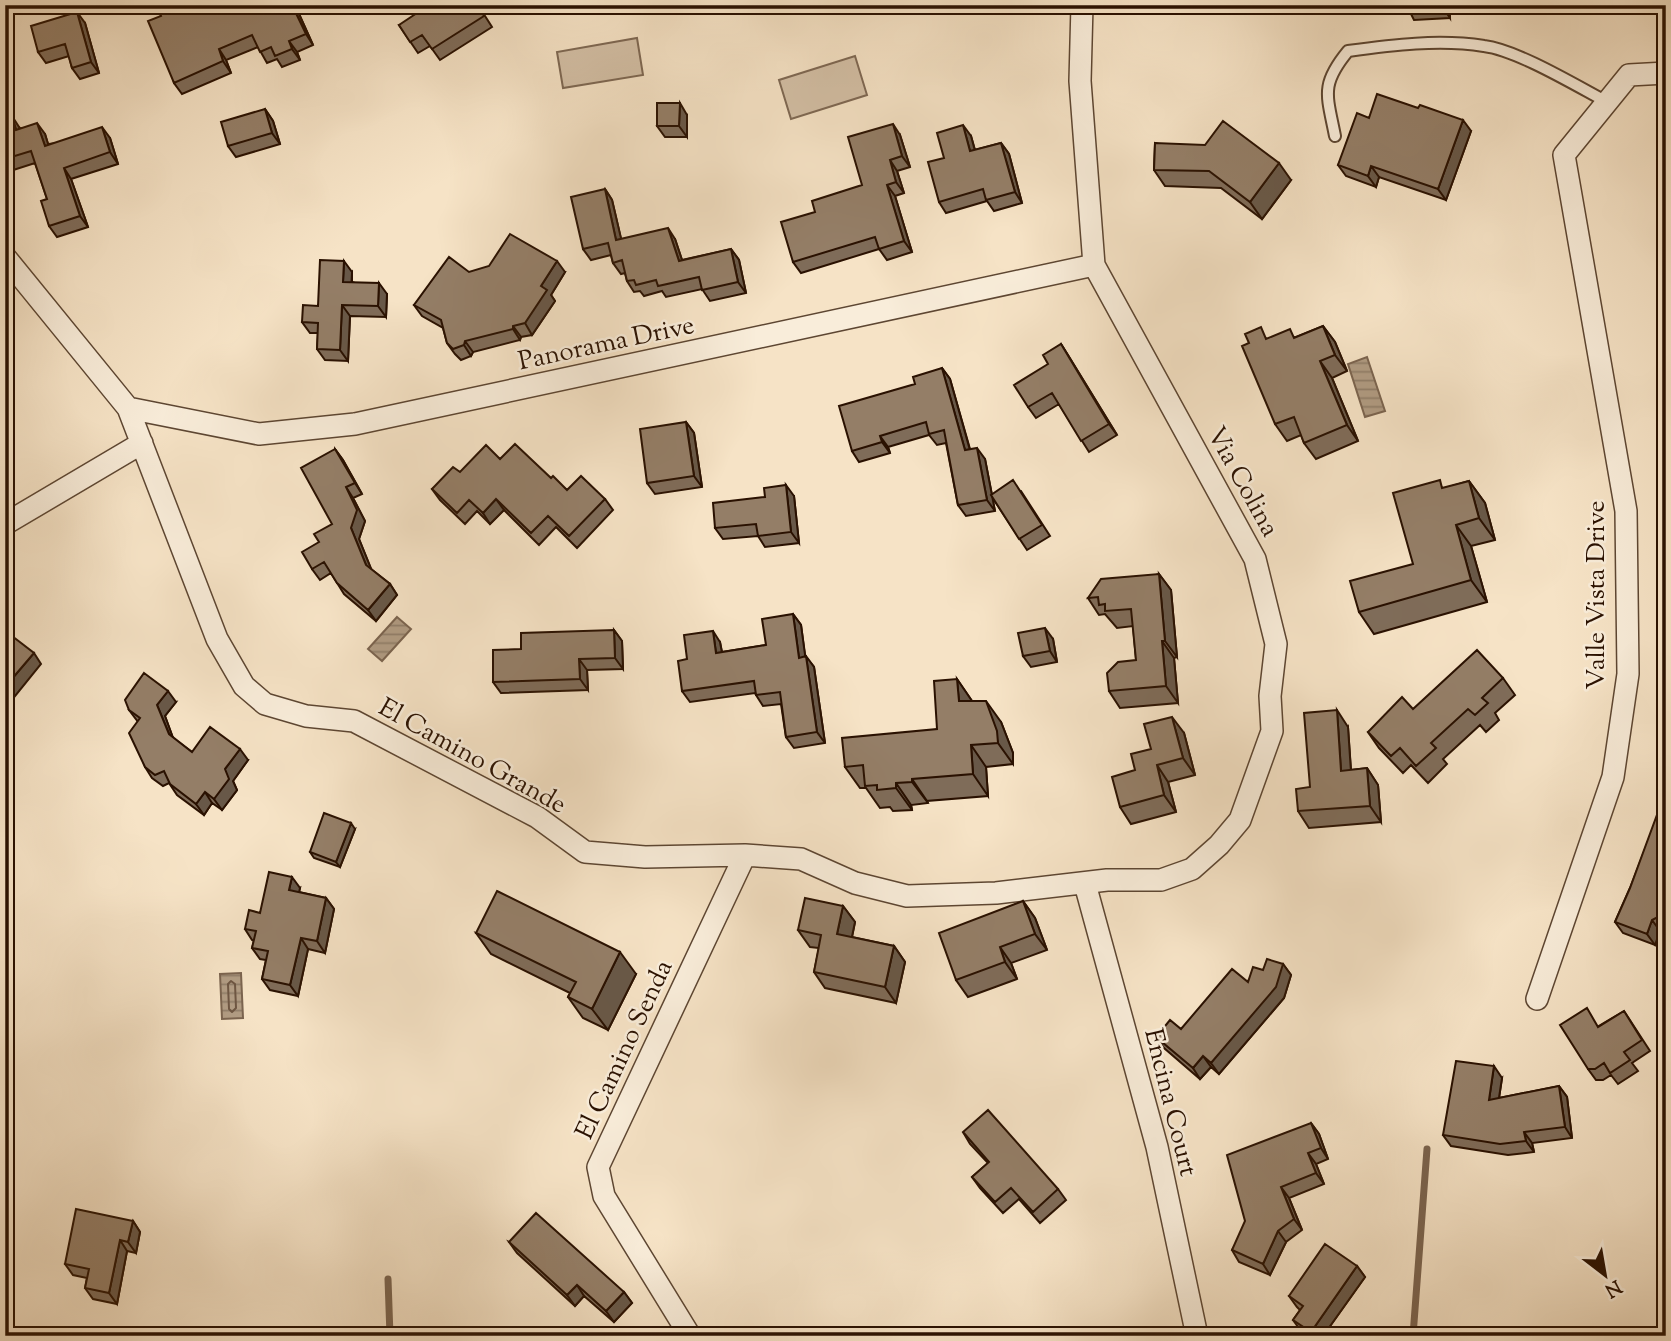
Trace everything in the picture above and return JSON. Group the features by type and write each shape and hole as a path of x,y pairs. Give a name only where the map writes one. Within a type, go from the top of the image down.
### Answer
{"street":[{"name":"Via Colina","path":"1082,5 1080,81 1094,265 1255,559 1276,644 1270,696 1272,731 1240,820 1219,845 1192,869 1161,880 1107,880 1085,884"},
{"name":"Valle Vista Drive","path":"1537,999 1612,776 1628,674 1626,511 1564,155 1629,75 1666,73"},
{"name":"El Camino Grande","path":"5,257 128,408 217,639 244,686 265,704 306,716 354,721 537,817 585,852 645,857 745,855 801,859 855,883 907,896 996,893 1085,884"},
{"name":"Panorama Drive","path":"128,408 259,434 355,424 1094,265"},
{"path":"5,524 142,443"},
{"name":"El Camino Senda","path":"690,1336 604,1196 598,1167 745,855"},
{"name":"Encina Court","path":"1085,884 1157,1147 1197,1336"}],"lane":[{"path":"1335,136 1326,91 1332,70 1348,51 1381,46 1426,43 1485,46 1533,65 1606,102"}],"shaded area":[{"path":"637,38 643,75 563,88 557,52"},
{"path":"855,56 867,95 791,119 779,80"}],"water":[{"path":"1367,357 1385,411 1365,417 1348,364"},
{"path":"397,617 411,629 382,661 368,649"},
{"path":"241,973 243,1018 222,1019 220,974"}],"building":[{"path":"157,5 185,5 188,13 206,5 292,5 306,34 289,41 292,49 275,56 271,47 260,52 252,35 219,49 223,61 174,83 148,21 161,16"},
{"path":"429,5 477,5 484,16 432,49 422,35 410,42 399,25"},
{"path":"1410,5 1446,5 1446,12 1411,14"},
{"path":"77,12 91,62 72,68 65,44 38,52 31,26"},
{"path":"1377,94 1463,120 1438,189 1371,166 1368,176 1338,165 1357,113 1369,118"},
{"path":"657,103 680,103 679,126 657,126"},
{"path":"265,109 272,133 228,146 221,122"},
{"path":"12,116 16,130 37,123 45,146 102,127 110,152 64,168 80,216 49,226 41,201 47,199 31,151 5,159 5,118"},
{"path":"1223,121 1279,163 1250,202 1209,171 1154,170 1155,143 1205,145"},
{"path":"893,124 902,156 890,160 896,182 887,185 904,241 879,249 875,237 793,262 781,222 815,212 812,201 862,185 848,137"},
{"path":"963,125 970,151 1001,143 1015,192 986,200 983,189 939,202 928,162 944,158 937,133"},
{"path":"605,189 616,240 668,228 679,261 731,249 738,282 702,290 699,277 658,286 656,280 636,285 634,280 627,281 622,260 613,263 608,243 583,249 571,197"},
{"path":"510,234 557,261 541,286 547,290 525,323 513,326 513,329 465,341 464,345 453,349 447,343 441,320 414,305 449,257 469,272 489,266"},
{"path":"320,260 344,261 343,282 379,283 378,306 342,305 340,350 317,349 318,323 302,322 303,305 318,306"},
{"path":"1323,326 1335,355 1320,361 1347,425 1304,443 1294,417 1275,424 1242,346 1249,343 1245,334 1261,327 1266,339 1290,329 1294,338"},
{"path":"1061,344 1109,424 1081,441 1052,393 1028,407 1014,385 1048,364 1043,355"},
{"path":"942,368 965,450 977,448 987,500 958,505 944,430 929,434 926,422 880,436 882,442 852,451 839,406 915,384 913,377"},
{"path":"686,422 694,476 647,483 640,429"},
{"path":"515,444 567,490 581,476 605,499 569,536 548,516 531,533 496,499 483,513 469,500 457,513 432,489 453,467 460,472 486,445 500,459"},
{"path":"335,449 355,483 346,487 357,510 351,528 366,565 390,584 368,610 337,583 324,562 312,569 302,552 319,542 314,534 332,524 301,468"},
{"path":"1013,480 1042,525 1019,539 991,495"},
{"path":"1440,480 1442,488 1469,481 1479,518 1456,525 1471,580 1359,612 1350,581 1413,564 1393,493"},
{"path":"786,485 791,532 758,536 756,524 715,528 713,503 765,497 764,488"},
{"path":"1159,574 1166,686 1109,691 1107,673 1118,662 1136,660 1131,609 1105,611 1105,604 1099,605 1098,597 1088,598 1101,579"},
{"path":"793,614 799,658 806,656 817,732 786,737 780,692 756,695 754,681 682,691 678,661 687,659 684,635 713,631 716,653 766,645 762,619"},
{"path":"1045,628 1050,651 1023,656 1018,633"},
{"path":"614,630 615,658 579,659 580,679 493,682 493,650 521,649 521,633"},
{"path":"12,636 34,653 5,687 5,644"},
{"path":"1477,650 1503,678 1482,698 1488,703 1475,715 1468,709 1431,743 1436,748 1416,766 1400,748 1391,756 1368,732 1402,697 1413,709"},
{"path":"144,673 168,691 157,705 169,734 192,752 210,727 240,749 225,769 229,779 214,799 205,792 196,804 170,784 164,771 155,775 145,767 129,733 140,718 129,710 125,700"},
{"path":"957,679 959,701 986,701 997,731 998,743 971,745 973,774 912,779 912,782 896,783 896,788 877,790 877,785 865,786 863,765 845,767 842,738 937,729 934,681"},
{"path":"1337,710 1341,771 1367,768 1370,806 1298,811 1296,789 1310,787 1304,713"},
{"path":"1172,717 1183,758 1157,765 1164,795 1120,807 1112,777 1135,770 1131,754 1151,749 1144,724"},
{"path":"1665,793 1666,889 1663,896 1666,913 1652,920 1647,934 1615,922"},
{"path":"324,813 351,823 336,862 310,852"},
{"path":"269,872 292,877 289,890 326,898 317,941 301,938 290,985 262,979 268,951 252,948 256,931 245,929 249,910 260,913"},
{"path":"497,891 620,952 592,1009 568,997 576,982 476,933"},
{"path":"805,898 843,906 837,934 894,946 885,987 814,972 821,935 798,930"},
{"path":"1023,901 1035,934 1000,947 1005,962 956,980 939,933"},
{"path":"1267,959 1283,964 1276,987 1211,1063 1203,1056 1193,1068 1156,1037 1170,1020 1181,1029 1232,969 1248,982 1253,967 1263,970"},
{"path":"1587,1008 1598,1027 1624,1011 1642,1040 1624,1052 1630,1060 1610,1073 1604,1063 1595,1069 1588,1069 1560,1025"},
{"path":"1456,1061 1494,1066 1489,1100 1559,1086 1565,1127 1524,1132 1526,1141 1500,1144 1443,1135"},
{"path":"988,1110 1058,1189 1033,1212 1011,1188 995,1202 972,1177 989,1162 963,1132"},
{"path":"1311,1123 1321,1148 1308,1153 1316,1173 1281,1187 1294,1219 1278,1231 1263,1264 1232,1250 1245,1221 1227,1155"},
{"path":"76,1209 133,1221 128,1242 120,1240 109,1293 85,1288 89,1269 65,1264"},
{"path":"536,1213 624,1292 606,1311 577,1285 567,1295 509,1242"},
{"path":"1325,1244 1357,1266 1311,1332 1293,1320 1303,1306 1289,1296"}],"waterway":[{"path":"1413,1336 1427,1149"},
{"path":"388,1279 390,1336"}]}
